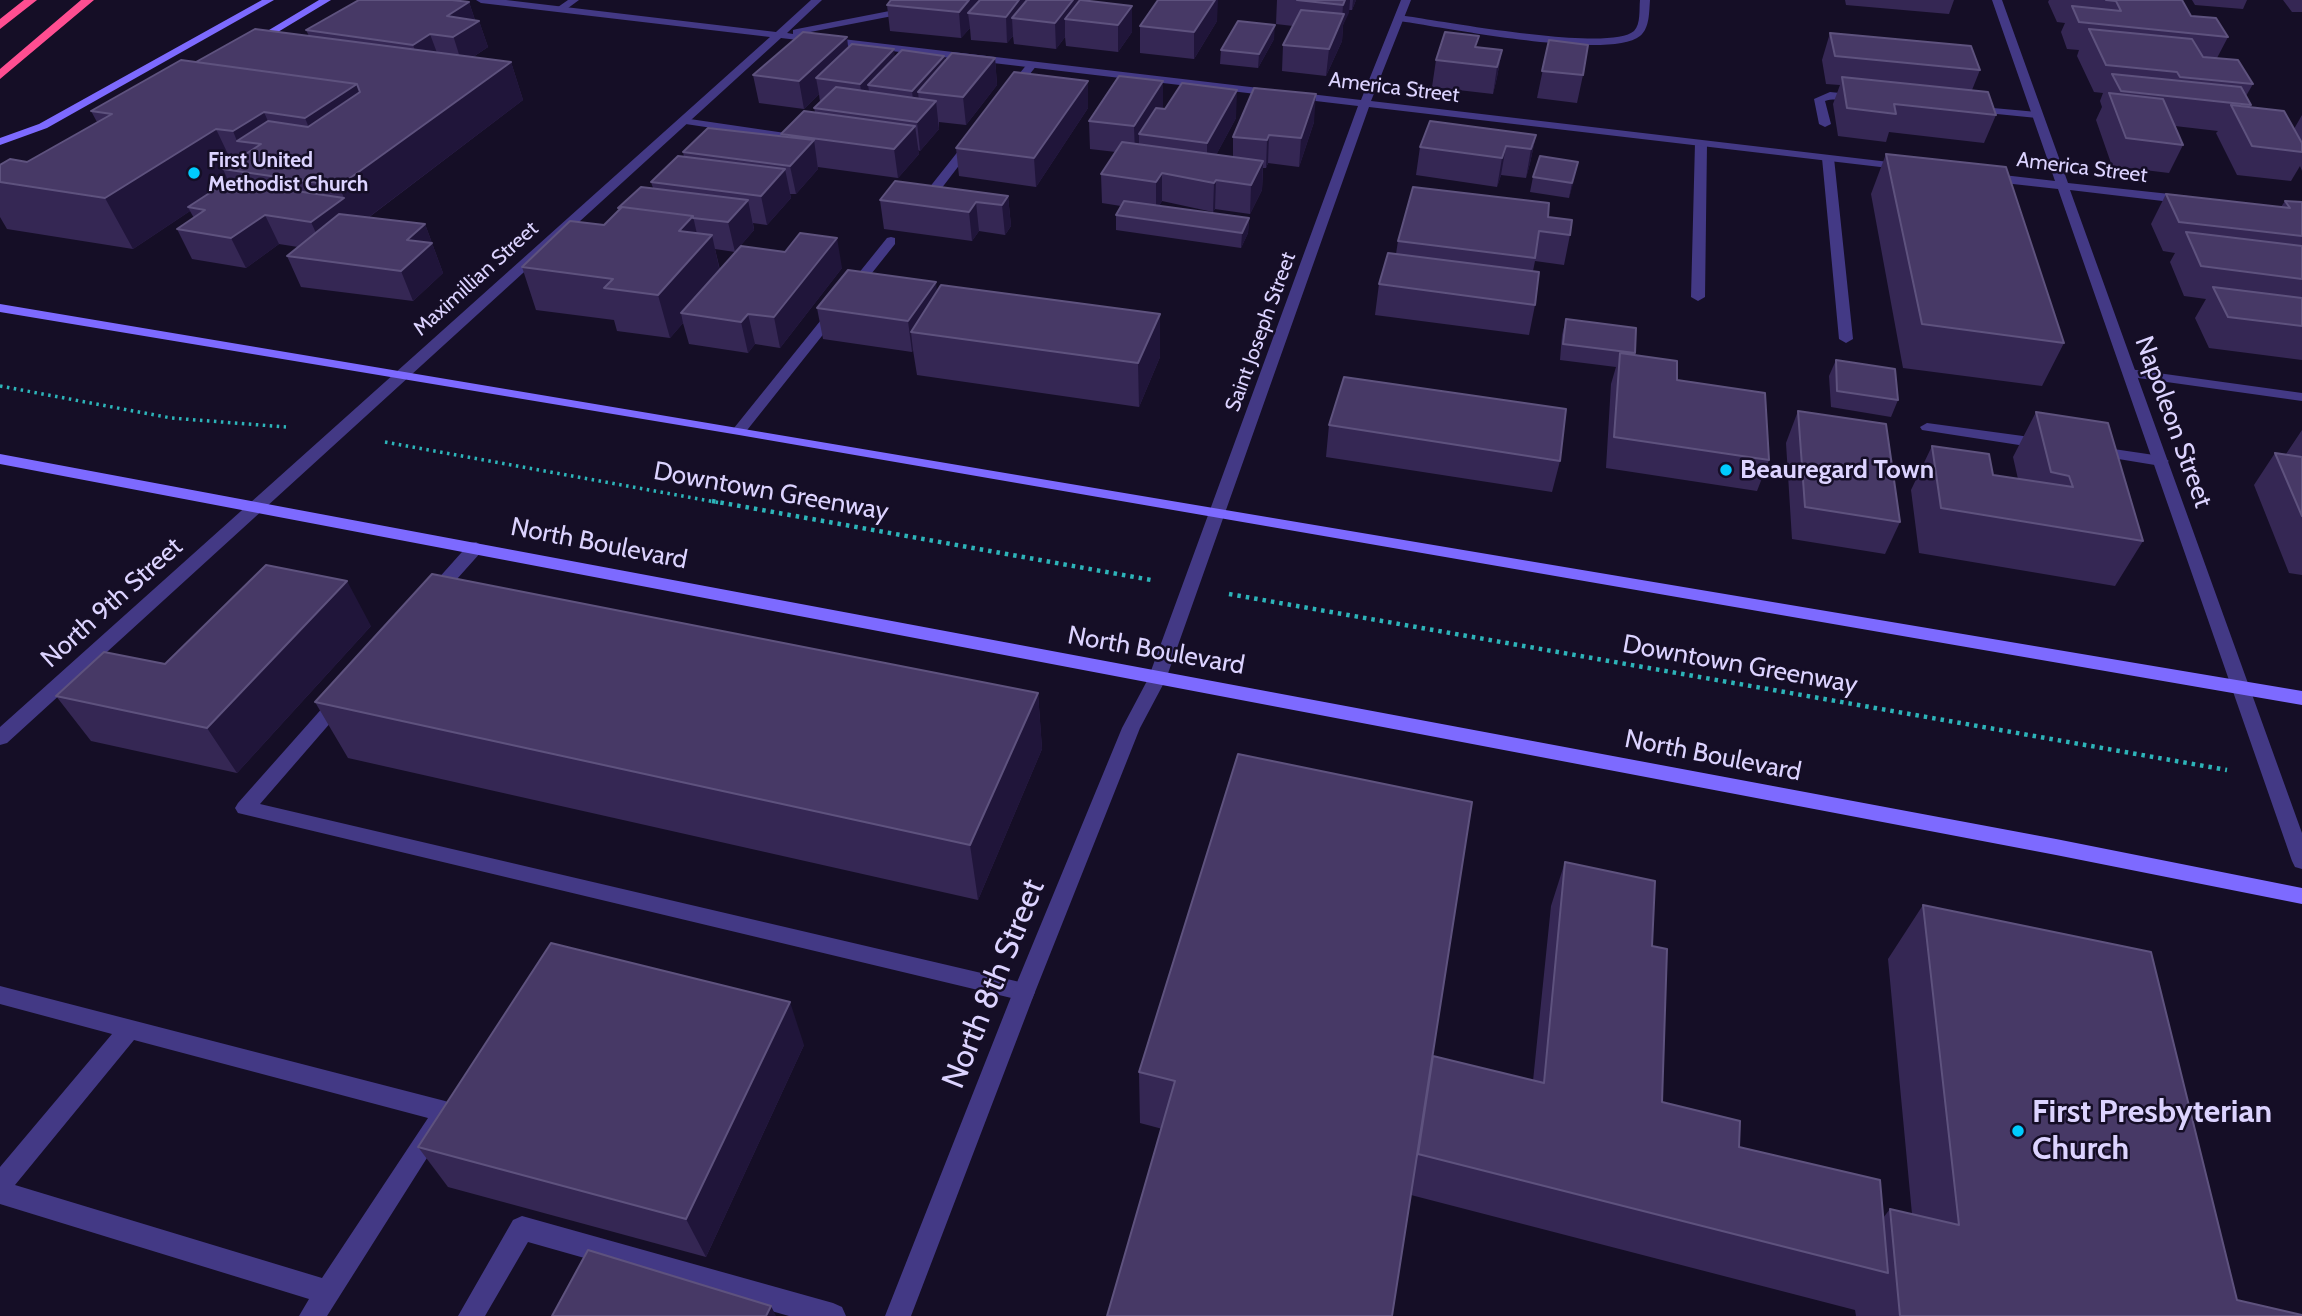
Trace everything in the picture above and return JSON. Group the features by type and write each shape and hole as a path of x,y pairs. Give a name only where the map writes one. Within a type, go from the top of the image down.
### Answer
{"highway":[{"path":"0,25 31,0"},
{"path":"0,75 88,0"}],"street":[{"path":"0,142 43,126 269,0"},
{"path":"242,49 326,0"},
{"name":"America Street","path":"481,0 1924,169"},
{"path":"561,9 574,0"},
{"name":"Maximillian Street","path":"258,506 817,0"},
{"name":"Saint Joseph Street","path":"1157,679 1365,103 1406,0"},
{"path":"1399,18 1550,40 1616,40 1635,35 1642,27 1645,0"},
{"name":"Napoleon Street","path":"1997,0 2302,861"},
{"path":"779,35 926,8"},
{"path":"999,107 1032,65"},
{"path":"1825,124 1819,99 1830,95 1871,99"},
{"path":"1954,107 2037,115"},
{"path":"683,121 792,137"},
{"path":"970,197 933,191 982,128"},
{"path":"1698,297 1701,143"},
{"path":"1828,158 1846,339"},
{"name":"America Street","path":"1979,176 2195,201"},
{"path":"739,431 891,241"},
{"path":"0,308 739,431 1217,515 2302,698"},
{"path":"2129,373 2302,397"},
{"path":"1927,427 2161,461"},
{"name":"North Boulevard","path":"0,458 2056,847 2302,896"},
{"name":"North 9th Street","path":"0,738 258,506"},
{"path":"420,610 476,547"},
{"name":"North 8th Street","path":"898,1316 1131,727 1157,679"},
{"path":"355,683 245,808 1024,992"},
{"path":"0,995 446,1112 312,1316"},
{"path":"0,1185 129,1030"},
{"path":"0,1192 328,1292"},
{"path":"471,1316 522,1228 833,1316"}],"path":[{"path":"0,386 171,418 282,427"},
{"name":"Downtown Greenway","path":"384,442 1150,580"},
{"name":"Downtown Greenway","path":"1269,601 2204,766"}],"building":[{"path":"359,0 469,2 447,16 479,21 453,37 430,34 413,45 306,30"},
{"path":"891,0 969,0 959,12 887,5"},
{"path":"980,0 1019,0 1006,17 968,13"},
{"path":"1027,0 1073,0 1055,23 1012,18"},
{"path":"1080,0 1132,6 1118,25 1065,19"},
{"path":"1158,0 1215,0 1194,32 1140,26"},
{"path":"1297,0 1345,0 1343,5"},
{"path":"2106,0 2182,0 2191,16 2216,18 2228,37 2079,22 2072,6 2121,11 2116,1"},
{"path":"1301,10 1344,14 1329,49 1283,45"},
{"path":"1238,21 1275,25 1259,54 1221,50"},
{"path":"255,29 511,62 339,186 223,169 261,144 237,141 268,121 308,127 360,92 357,84 196,62"},
{"path":"2089,29 2192,39 2203,57 2238,60 2253,84 2180,77 2177,72 2106,65"},
{"path":"803,32 847,37 799,81 753,75"},
{"path":"1445,32 1479,36 1475,47 1502,50 1497,67 1436,60"},
{"path":"1830,33 1971,46 1980,70 1835,56"},
{"path":"1549,40 1588,45 1583,75 1542,71"},
{"path":"852,44 894,49 860,84 816,78"},
{"path":"902,50 944,56 912,91 868,85"},
{"path":"952,53 995,58 963,97 918,92"},
{"path":"181,60 357,84 305,118 264,112 233,131 216,129 105,198 0,182 0,165 10,159 27,162 112,114 91,111"},
{"path":"1014,72 1088,81 1034,158 956,148"},
{"path":"2112,74 2241,87 2251,105 2121,91"},
{"path":"1119,76 1163,81 1134,126 1089,121"},
{"path":"1842,77 1988,92 1996,115 1894,104 1896,114 1847,108"},
{"path":"1182,83 1237,90 1207,143 1139,134 1156,108 1165,109"},
{"path":"836,87 936,101 917,122 814,108"},
{"path":"1254,88 1316,94 1301,138 1269,135 1267,140 1233,137"},
{"path":"2109,93 2163,99 2183,145 2126,138"},
{"path":"2231,105 2284,111 2302,143 2302,152 2252,146"},
{"path":"804,111 915,126 894,149 781,134"},
{"path":"1430,121 1536,135 1531,149 1506,146 1502,158 1420,147"},
{"path":"708,128 814,140 790,166 683,152"},
{"path":"1122,142 1263,161 1251,185 1216,180 1214,183 1162,173 1156,182 1101,174"},
{"path":"1886,154 2006,167 2064,343 1922,324"},
{"path":"678,156 785,169 761,196 651,182"},
{"path":"1540,156 1578,162 1572,183 1533,177"},
{"path":"228,181 344,198 311,222 265,215 231,238 177,229 205,210 188,207"},
{"path":"895,181 1008,196 1002,205 976,202 969,212 880,200"},
{"path":"641,187 748,200 728,222 618,208"},
{"path":"1413,187 1549,203 1548,217 1572,220 1570,235 1539,231 1535,258 1398,241"},
{"path":"2166,194 2290,208 2285,201 2302,202 2302,236 2179,222"},
{"path":"1124,201 1249,218 1242,233 1116,215"},
{"path":"622,207 693,216 679,231 712,235 658,295 604,288 613,279 522,267 570,221 604,225"},
{"path":"339,214 425,224 407,240 432,243 401,271 287,256"},
{"path":"2186,232 2302,246 2302,279 2201,266"},
{"path":"800,233 837,238 774,317 748,314 741,322 681,313 741,246 785,252"},
{"path":"1388,253 1539,272 1535,305 1379,284"},
{"path":"848,270 936,282 908,321 817,308"},
{"path":"941,285 1160,314 1138,363 911,332"},
{"path":"2213,287 2302,298 2302,326 2228,317"},
{"path":"1566,319 1636,328 1635,353 1563,344"},
{"path":"1620,353 1677,361 1677,380 1765,393 1769,460 1614,437"},
{"path":"1836,360 1895,369 1898,400 1837,391"},
{"path":"1344,377 1566,409 1560,461 1329,425"},
{"path":"1798,411 1886,424 1900,522 1805,507"},
{"path":"2036,412 2108,423 2143,541 1941,508 1932,446 1989,454 1993,475 2073,487 2069,476 2051,472"},
{"path":"2275,453 2302,457 2302,516"},
{"path":"266,565 347,581 207,728 56,696 104,652 165,664"},
{"path":"432,574 1038,693 970,845 315,702"},
{"path":"1238,754 1472,802 1392,1316 1107,1316 1175,1081 1139,1072"},
{"path":"1565,862 1655,881 1652,946 1667,949 1662,1102 1740,1121 1739,1147 1880,1180 1888,1273 1418,1154 1433,1056 1544,1083"},
{"name":"First Presbyterian Church","path":"1923,905 2151,952 2237,1300 2302,1316 1900,1316 1890,1209 1959,1225"},
{"path":"551,943 790,1002 686,1219 418,1147"},
{"path":"588,1250 771,1306 766,1316 552,1316"}],"place":[{"name":"First United Methodist Church","path":"194,173"},
{"name":"Beauregard Town","path":"1726,470"},
{"name":"First Presbyterian Church","path":"2018,1131"}]}
